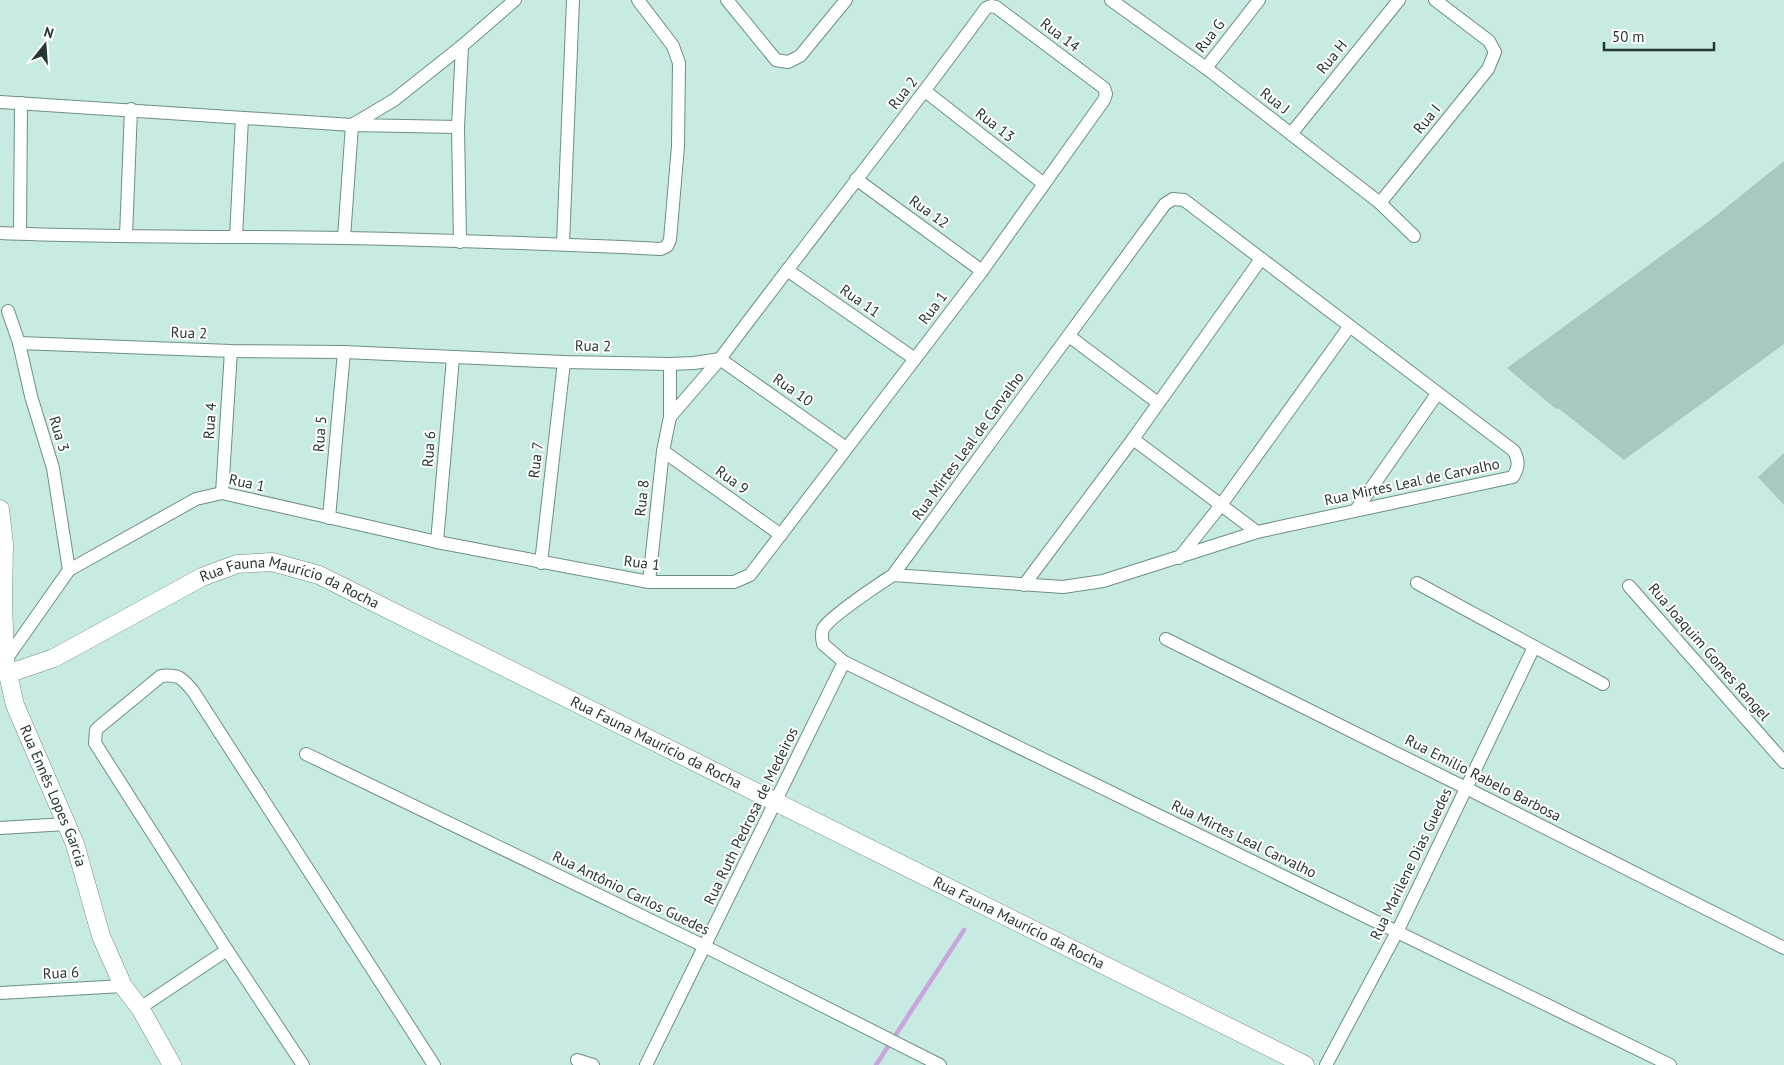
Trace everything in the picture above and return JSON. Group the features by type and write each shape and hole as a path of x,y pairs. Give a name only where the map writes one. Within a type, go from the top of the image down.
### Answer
{"street":[{"path":"352,125 394,100 462,46 515,0"},
{"path":"563,244 570,0"},
{"path":"0,232 126,236 344,238 563,244 661,249 667,246 670,240 678,146 679,63 674,46 638,0"},
{"path":"727,0 776,60 788,62 800,56 846,0"},
{"name":"Rua G","path":"1206,68 1259,0"},
{"name":"Rua H","path":"1291,134 1399,0"},
{"name":"Rua I","path":"1380,204 1488,69 1495,52 1489,41 1436,0"},
{"name":"Rua J","path":"1119,3 1206,68 1380,204 1414,236"},
{"name":"Rua 2","path":"19,343 231,351 344,352 564,362 670,364 720,359 925,91 986,8 991,6"},
{"name":"Rua 14","path":"991,6 996,7 1104,88 1106,94"},
{"path":"460,242 458,127 462,46"},
{"name":"Rua 13","path":"925,91 1044,184"},
{"name":"Rua 1","path":"4,670 69,570 196,498 222,493 437,542 540,563 649,582 734,582 750,575 982,271 1104,100 1106,94"},
{"path":"0,102 352,125 458,127"},
{"path":"20,233 21,103"},
{"path":"126,236 132,110"},
{"path":"236,237 242,118"},
{"path":"344,238 352,125"},
{"name":"Rua 12","path":"856,179 982,271"},
{"name":"Rua Mirtes Leal de Carvalho","path":"823,627 843,610 893,575 1164,204 1173,199 1184,200 1514,451 1518,459 1518,468 1513,477 1257,532 1179,558 1103,580 1062,587 893,575"},
{"path":"1024,585 1133,439 1261,259"},
{"name":"Rua 11","path":"787,270 915,359"},
{"name":"Rua 3","path":"8,311 19,343 31,396 52,468 69,570"},
{"path":"1179,558 1221,505 1349,327"},
{"path":"1069,336 1158,403"},
{"name":"Rua 4","path":"222,493 231,351"},
{"name":"Rua 5","path":"329,518 344,352"},
{"name":"Rua 6","path":"437,542 453,358"},
{"name":"Rua 8","path":"670,417 720,359"},
{"name":"Rua 10","path":"720,359 846,448"},
{"name":"Rua 7","path":"540,563 564,362"},
{"name":"Rua 8","path":"649,582 663,451 670,417 670,364"},
{"path":"1356,510 1437,394"},
{"path":"1133,439 1257,532"},
{"name":"Rua 9","path":"663,451 781,535"},
{"name":"Rua Ennês Lopes Garcia","path":"0,513 4,544 2,601 4,670 16,705 75,844 101,936 123,986 140,1008 172,1065"},
{"name":"Rua Fauna Maurício da Rocha","path":"4,670 54,658 202,577 237,564 272,562 319,575 1305,1065"},
{"path":"1417,584 1603,684"},
{"name":"Rua Joaquim Gomes Rangel","path":"1628,586 1784,762"},
{"name":"Rua Mirtes Leal Carvalho","path":"823,627 821,636 823,644 844,662 1670,1065"},
{"name":"Rua Emílio Rabelo Barbosa","path":"1166,639 1784,948"},
{"name":"Rua Marilene Dias Guedes","path":"1326,1065 1397,932 1534,647"},
{"name":"Rua Ruth Pedrosa de Medeiros","path":"646,1065 844,662"},
{"path":"303,1065 95,743 98,726 161,676 172,674 183,678 193,691 434,1065"},
{"name":"Rua Antônio Carlos Guedes","path":"306,754 704,946 940,1065"},
{"path":"0,828 66,824"},
{"path":"140,1008 227,950"},
{"name":"Rua 6","path":"0,993 123,986"},
{"path":"577,1060 593,1065"}],"building":[{"path":"1784,161 1784,344 1624,460 1558,408 1556,409 1507,368 1712,219"},
{"path":"1784,453 1784,505 1758,477"}],"waterway":[{"path":"876,1065 964,930"}]}
